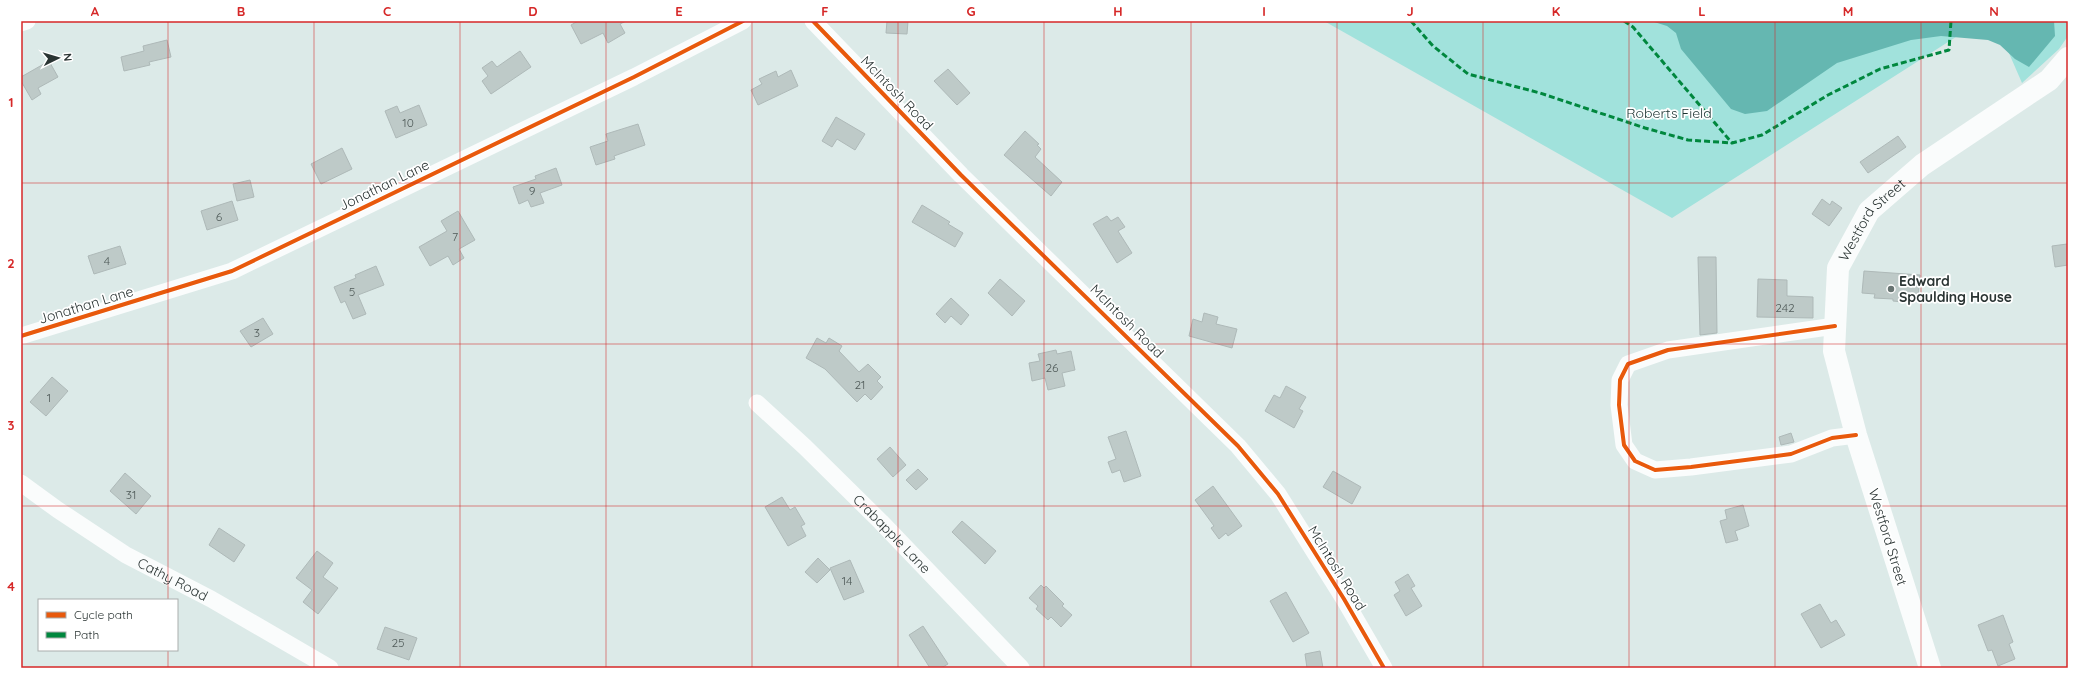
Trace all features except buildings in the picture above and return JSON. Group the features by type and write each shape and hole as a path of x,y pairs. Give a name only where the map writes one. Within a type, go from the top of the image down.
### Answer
{"main road":[{"name":"Westford Street","path":"1930,668 1856,435 1834,351 1838,268 1869,211 1922,165 2049,80 2068,58"}],"street":[{"path":"21,23 27,21"},
{"name":"Jonathan Lane","path":"21,336 232,270 634,77 743,21"},
{"name":"McIntosh Road","path":"813,21 961,175 1238,446 1278,494 1344,599 1384,668"},
{"path":"1835,326 1668,350 1628,364 1620,380 1619,405 1624,445 1635,461 1655,470 1792,454 1832,438 1856,435"},
{"name":"Crabapple Lane","path":"758,403 881,522 1021,668"},
{"name":"Cathy Road","path":"21,483 58,510 126,555 211,599 330,668"}],"green space":[{"name":"Roberts Field","path":"1324,21 1981,21 1672,218"},
{"path":"1995,21 2068,21 2068,36 2059,49 2022,83"}],"shaded area":[{"path":"1651,21 2054,21 2055,36 2029,67 2015,59 2000,45 1988,40 1941,36 1911,40 1837,63 1767,111 1745,114 1731,109 1681,49 1676,33 1667,26"}],"marked path":[{"path":"1411,21 1433,46 1468,74 1540,93 1645,128 1688,140 1732,143 1762,135 1828,95 1880,69 1949,50 1951,21"},
{"path":"1624,21 1633,27 1732,143"}],"cycle path":[{"path":"21,336 232,271 634,77 743,21"},
{"path":"813,21 961,175 1238,446 1278,494 1344,599 1384,668"},
{"path":"1835,326 1668,350 1628,364 1620,380 1619,405 1624,445 1635,461 1655,470 1691,467 1791,454 1832,438 1856,435"}],"place":[{"name":"Edward Spaulding House","path":"1891,289"}]}
